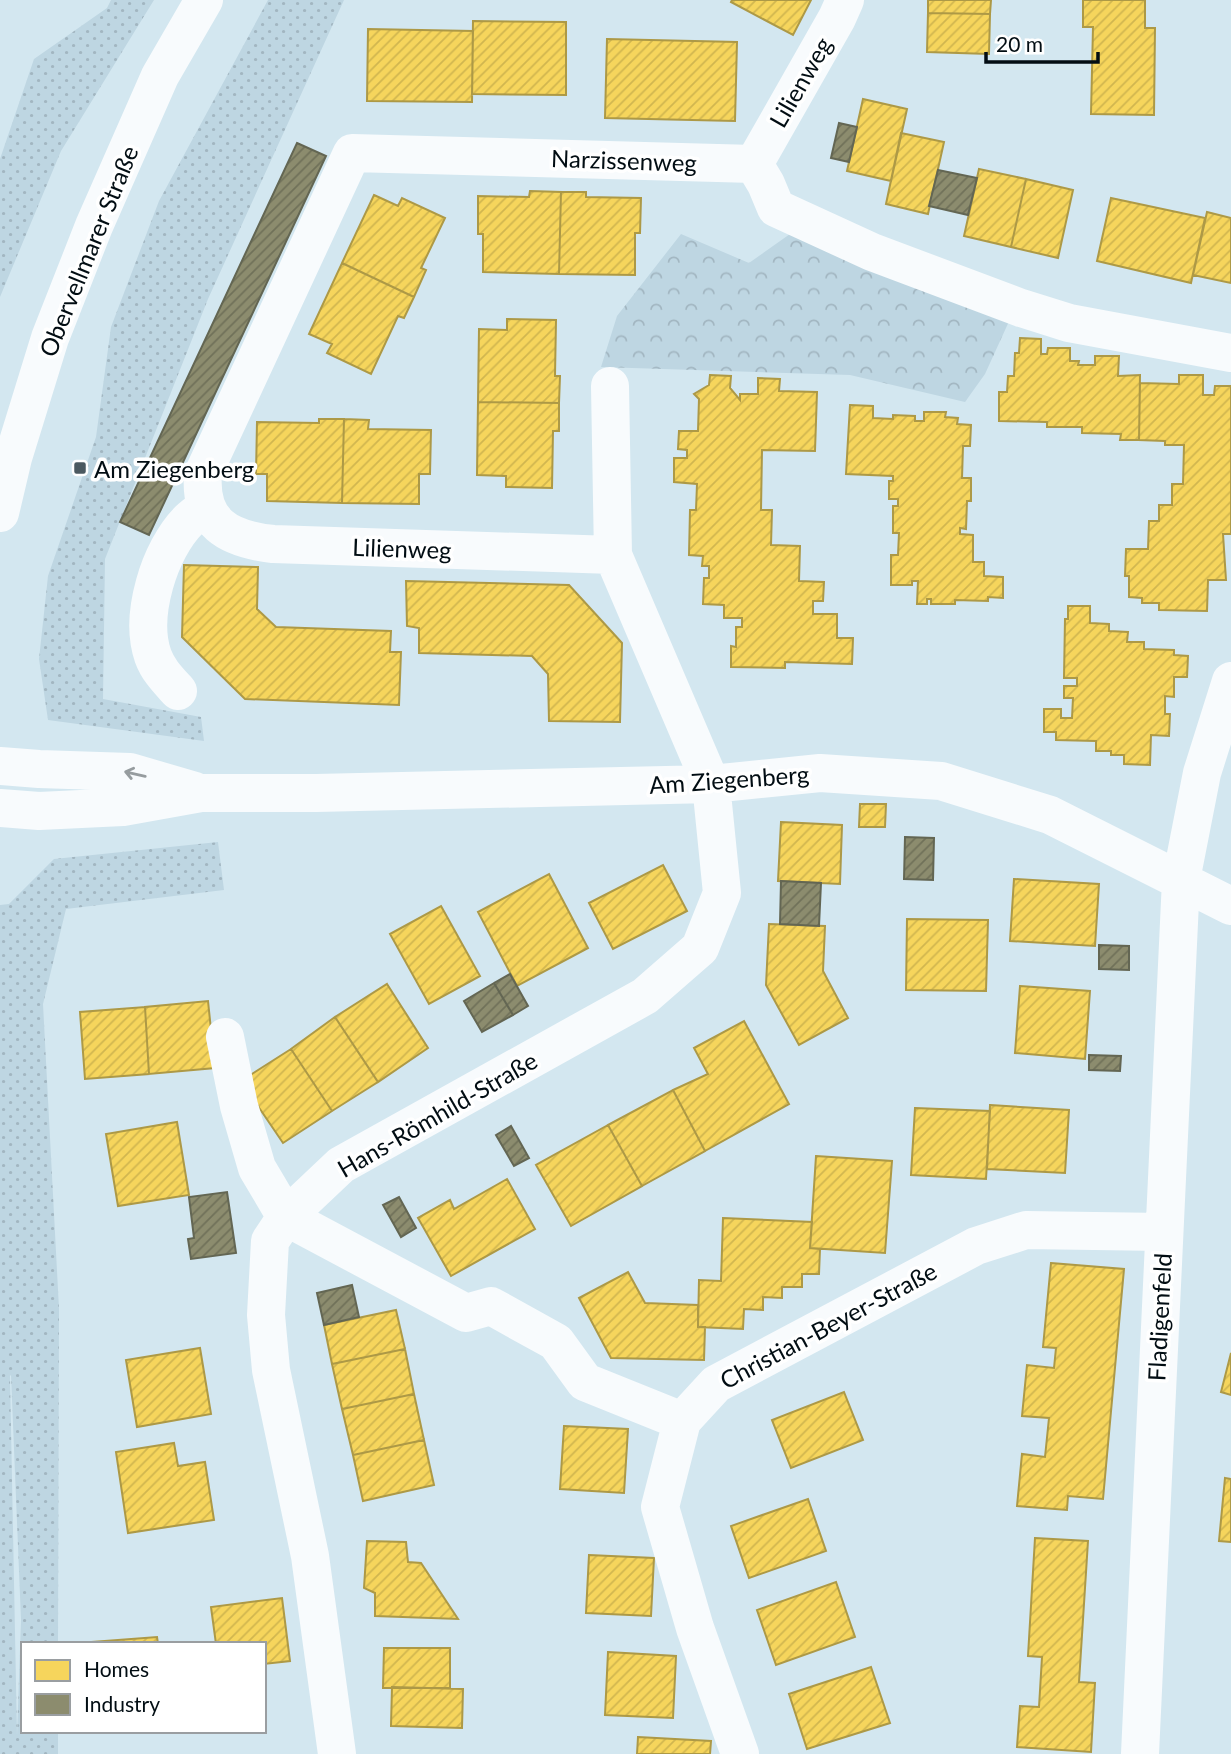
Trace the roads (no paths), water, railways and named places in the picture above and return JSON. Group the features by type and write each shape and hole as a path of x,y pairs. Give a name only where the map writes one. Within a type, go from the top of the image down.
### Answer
{"street":[{"name":"Obervellmarer Straße","path":"0,513 13,458 50,338 94,226 160,76 204,0"},
{"name":"Lilienweg","path":"754,164 837,19 845,0"},
{"name":"Narzissenweg","path":"206,507 202,490 203,474 352,153 754,164"},
{"path":"754,164 776,208 872,253 1069,323 1231,353"},
{"path":"610,386 612,555 711,784"},
{"name":"Lilienweg","path":"206,507 216,522 230,535 249,542 612,555"},
{"path":"178,691 163,675 153,656 149,608 168,549 187,521 206,507"},
{"path":"1181,880 1202,773 1231,681"},
{"name":"Am Ziegenberg","path":"0,766 130,772 201,793"},
{"name":"Am Ziegenberg","path":"0,808 39,811 123,807 201,793 711,784 820,773 942,781 1050,815 1231,906"},
{"name":"Hans-Römhild-Straße","path":"337,1754 336,1728 310,1556 271,1370 266,1315 270,1241 286,1217 341,1166 645,996 700,948 722,893 711,784"},
{"name":"Fladigenfeld","path":"1140,1754 1181,880"},
{"path":"225,1037 239,1106 257,1168 286,1217 466,1313 491,1306 556,1342 585,1382 682,1421"},
{"name":"Christian-Beyer-Straße","path":"740,1754 695,1628 660,1507 682,1421 716,1384 976,1246 1026,1230 1163,1232"}],"place":[{"name":"Am Ziegenberg","path":"80,468"}]}
